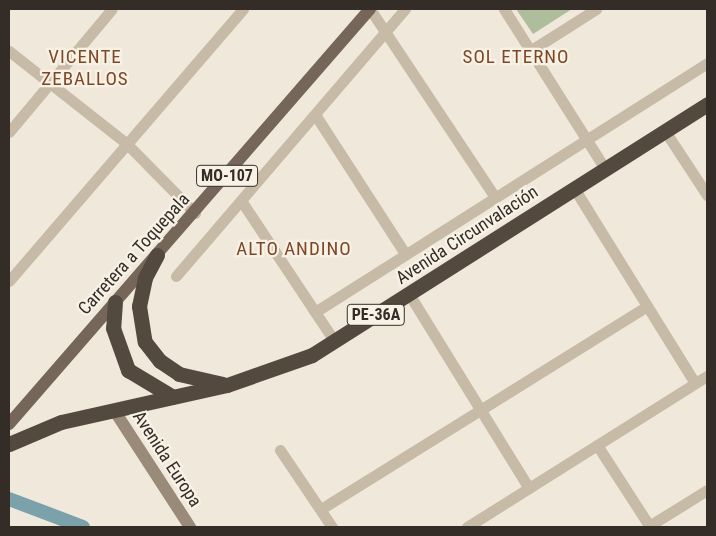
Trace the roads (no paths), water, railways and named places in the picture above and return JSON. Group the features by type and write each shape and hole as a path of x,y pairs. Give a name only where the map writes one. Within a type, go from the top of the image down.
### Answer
{"highway":[{"name":"Avenida Circunvalación","path":"9,444 60,422 227,385 273,372 335,342 707,104"},
{"path":"157,255 145,278 139,306 145,342 160,361 178,374 227,385"},
{"path":"116,302 113,328 128,370 173,397"}],"main road":[{"name":"Carretera a Toquepala","path":"9,424 80,341 195,213 370,9"},
{"name":"Avenida Europa","path":"114,410 190,527"}],"street":[{"path":"9,132 112,9"},
{"path":"9,281 243,9"},
{"path":"370,9 387,28 495,197"},
{"path":"176,276 316,116 387,28 405,9"},
{"path":"504,9 532,49 605,169"},
{"path":"532,49 596,9"},
{"path":"9,51 127,144 195,213"},
{"path":"315,312 404,252 707,63"},
{"path":"316,116 404,252"},
{"path":"665,131 707,195"},
{"path":"574,188 694,383"},
{"path":"242,202 335,342"},
{"path":"409,294 530,488"},
{"path":"321,509 647,306"},
{"path":"467,527 707,376"},
{"path":"597,445 649,526 707,490"},
{"path":"280,450 332,527"}],"waterway":[{"path":"9,499 83,527"}],"district":[{"name":"SOL ETERNO","path":"516,57"},
{"name":"VICENTE ZEBALLOS","path":"85,68"},
{"name":"ALTO ANDINO","path":"294,249"}]}
